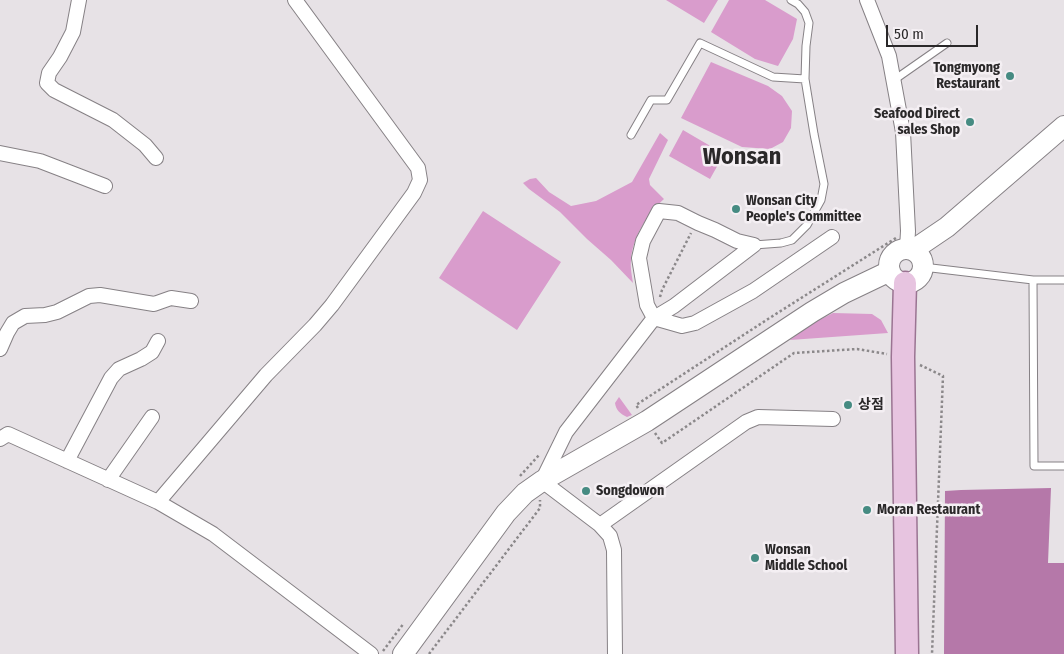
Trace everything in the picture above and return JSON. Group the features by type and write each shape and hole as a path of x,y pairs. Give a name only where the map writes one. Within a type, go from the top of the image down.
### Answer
{"main road":[{"path":"907,654 903,357 897,277 890,260 900,250 913,249 947,227 1064,126"},
{"path":"404,654 506,513 525,493 542,481 647,421 812,312 844,293 897,277 910,282 915,280 919,277 913,249"}],"street":[{"path":"79,0 73,32 49,73 47,83 54,90 112,120 145,145 156,158"},
{"path":"158,502 266,374 332,306 414,193 420,180 418,168 295,0"},
{"path":"867,0 889,56 894,80 903,132 913,249"},
{"path":"0,153 40,162 105,186"},
{"path":"754,245 737,241 678,213 659,211 643,241 639,258 647,305 654,318 682,326 695,323 753,291 832,237"},
{"path":"615,654 614,550 610,536 600,525 542,481 566,432 654,318 674,306 754,245"},
{"path":"0,349 13,323 25,316 57,312 89,296 100,295 154,304 171,298 191,301"},
{"path":"67,460 111,378 119,369 152,352 158,341"},
{"path":"108,480 152,417"},
{"path":"600,525 746,422 758,417 833,419"},
{"path":"3,433 158,502 213,534 371,654"}],"lane":[{"path":"754,245 792,240 807,225 821,200 824,184 805,78 809,23 805,12 798,4 791,0"},
{"path":"632,135 651,100 667,100 700,43 773,77 805,78"},
{"path":"894,80 947,43"},
{"path":"913,249 1033,280 1064,280"},
{"path":"1033,280 1034,466 1064,466"}],"path":[{"path":"662,290 690,235"},
{"path":"913,249 760,325 636,405 662,442 794,353 857,349 903,357 943,376 932,654"},
{"path":"429,654 540,508 542,481"}],"shaded area":[{"path":"666,0 718,0 704,23"},
{"path":"729,0 765,0 797,19 793,39 778,66 755,59 711,32"},
{"path":"711,62 768,86 782,96 792,111 791,128 783,142 770,149 742,147 681,118"},
{"path":"683,130 724,154 710,179 669,156"},
{"path":"660,133 668,140 649,179 650,185 664,199 652,211 634,243 631,263 633,283 560,212 523,183 536,178 549,192 571,206 596,201 632,182"},
{"path":"483,211 561,262 517,330 439,278"},
{"path":"833,313 872,314 881,320 888,333 790,340 811,324"},
{"path":"619,397 632,415 627,417 617,410 615,403"},
{"path":"1051,488 1048,563 1064,563 1064,654 944,654 945,491"}],"place":[{"name":"Tongmyong Restaurant","path":"1010,76"},
{"name":"Seafood Direct sales Shop","path":"970,122"},
{"name":"Wonsan City People's Committee","path":"736,209"},
{"name":"상점","path":"848,405"},
{"name":"Songdowon","path":"586,491"},
{"name":"Moran Restaurant","path":"867,510"},
{"name":"Wonsan Middle School","path":"755,558"}],"district":[{"name":"Wonsan","path":"742,157"}]}
